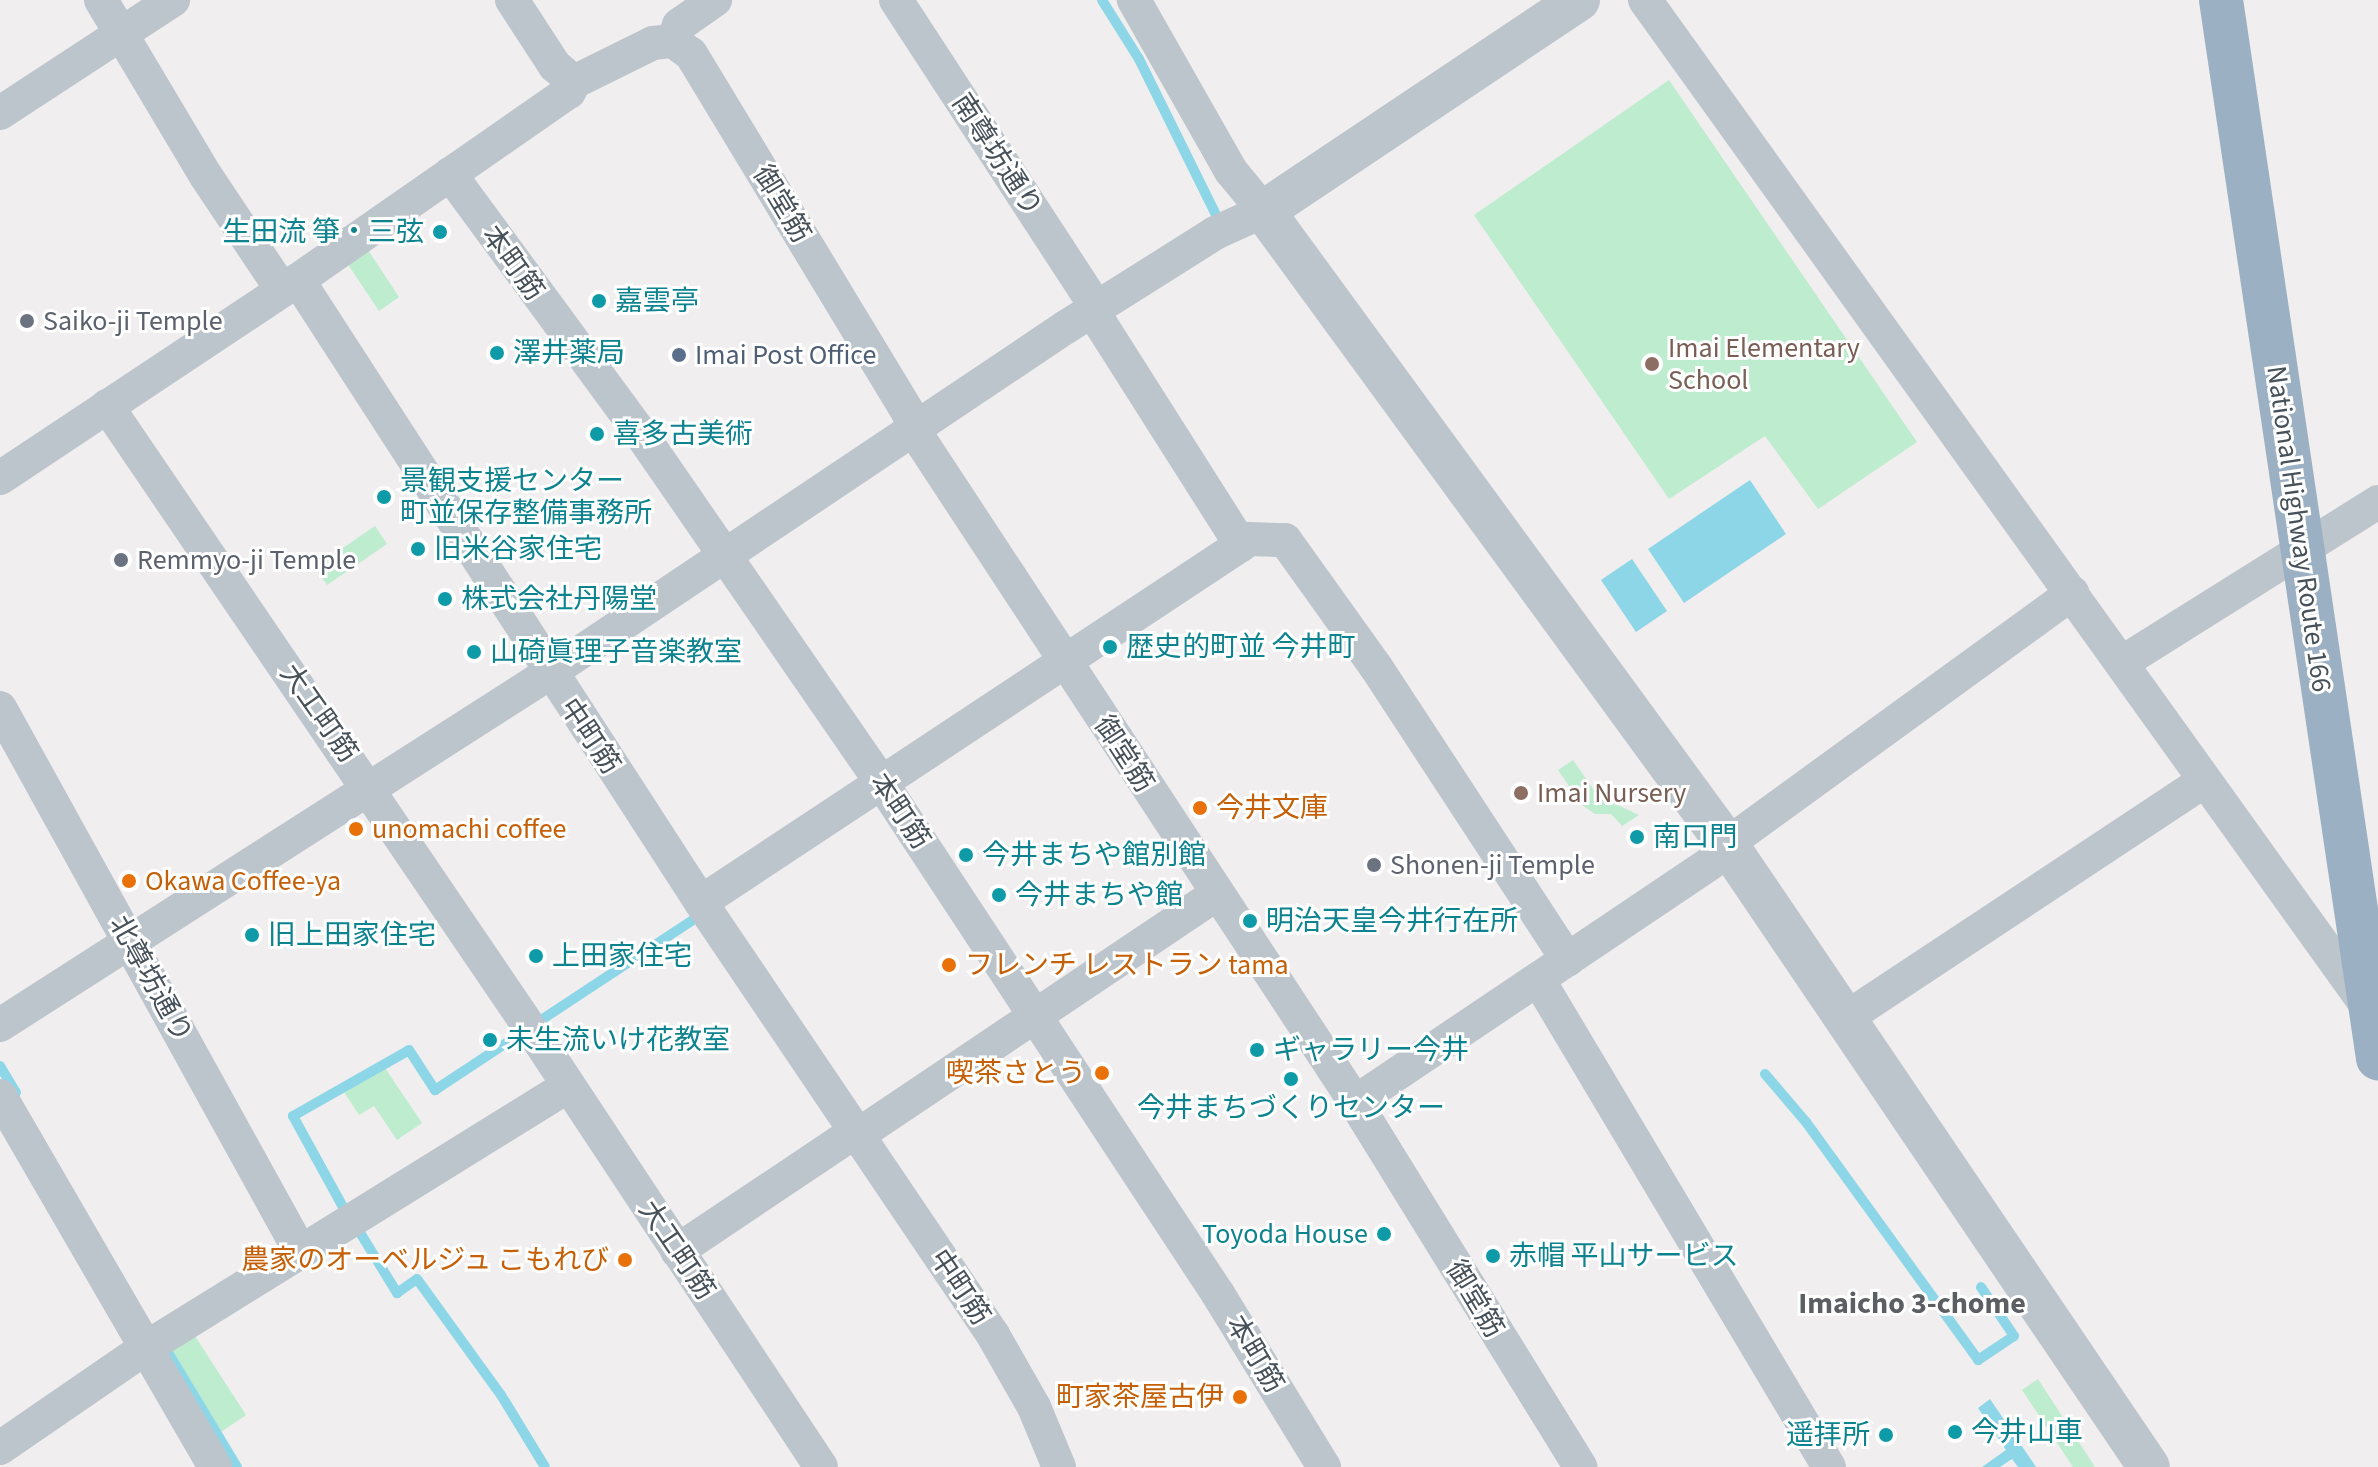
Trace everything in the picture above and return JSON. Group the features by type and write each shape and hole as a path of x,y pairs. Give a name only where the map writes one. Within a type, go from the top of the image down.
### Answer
{"highway":[{"name":"National Highway Route 166","path":"2221,0 2378,1058"}],"street":[{"name":"中町筋","path":"101,0 206,176 289,284 993,1335 1034,1407 1059,1467"},
{"path":"0,113 173,0"},
{"path":"512,0 555,66 574,82"},
{"path":"0,478 569,92 574,82 653,43 673,41 679,25 715,0"},
{"name":"南尊坊通り","path":"896,0 1241,545"},
{"path":"1134,0 1231,171 1264,211 1728,847 2149,1467"},
{"path":"0,1025 372,789 913,429 1215,233 1264,211 1579,0"},
{"path":"1645,0 2370,1010"},
{"name":"御堂筋","path":"673,41 691,54 909,414 913,429 1355,1102 1580,1467"},
{"name":"本町筋","path":"450,174 643,437 722,557 883,785 1037,1017 1324,1467"},
{"name":"大工町筋","path":"107,406 372,789 821,1467"},
{"path":"2123,662 2378,502"},
{"path":"705,908 1249,539 1285,540 1376,667 1568,960"},
{"path":"1355,1102 1568,960 1728,847 2073,593"},
{"name":"北尊坊通り","path":"0,708 300,1251"},
{"path":"1846,1018 2204,781"},
{"path":"677,1251 1037,1017 1216,894"},
{"path":"1538,979 1829,1467"},
{"path":"0,1448 144,1349 568,1086"},
{"path":"0,1096 215,1467"}],"green space":[{"path":"1669,80 1917,442 1818,509 1765,436 1669,499 1474,215"},
{"path":"364,244 399,297 379,311 343,257"},
{"path":"375,526 387,544 327,585 315,567"},
{"path":"1573,760 1598,796 1639,815 1622,826 1611,814 1595,814 1582,805 1558,770"},
{"path":"385,1068 422,1123 397,1140 374,1106 359,1115 344,1092"},
{"path":"193,1333 246,1415 221,1432 171,1348"},
{"path":"2038,1379 2095,1467 2073,1467 2022,1390"}],"water":[{"path":"1750,480 1786,534 1684,603 1648,549"},
{"path":"1632,559 1667,611 1636,632 1601,580"},
{"path":"1990,1399 2036,1467 2018,1467 2012,1459 2000,1467 1982,1467 2006,1450 1978,1408"}],"waterway":[{"path":"1102,0 1139,59 1216,215"},
{"path":"343,1207 293,1116 409,1050 435,1090 702,914"},
{"path":"0,1066 16,1093"},
{"path":"1765,1074 1806,1122 1978,1360 2014,1336 1981,1287"},
{"path":"356,1226 397,1293 417,1279 501,1395 545,1467"},
{"path":"169,1354 237,1467"}],"place":[{"name":"生田流 箏・三弦","path":"440,232"},
{"name":"嘉雲亭","path":"599,301"},
{"name":"Saiko-ji Temple","path":"27,321"},
{"name":"澤井薬局","path":"497,353"},
{"name":"Imai Post Office","path":"679,355"},
{"name":"Imai Elementary School","path":"1652,364"},
{"name":"喜多古美術","path":"597,434"},
{"name":"景観支援センター 町並保存整備事務所","path":"384,497"},
{"name":"旧米谷家住宅","path":"418,549"},
{"name":"Remmyo-ji Temple","path":"121,560"},
{"name":"株式会社丹陽堂","path":"445,599"},
{"name":"歴史的町並 今井町","path":"1110,647"},
{"name":"山碕眞理子音楽教室","path":"474,652"},
{"name":"Imai Nursery","path":"1521,793"},
{"name":"今井文庫","path":"1200,808"},
{"name":"unomachi coffee","path":"356,829"},
{"name":"南口門","path":"1637,837"},
{"name":"今井まちや館別館","path":"966,855"},
{"name":"Shonen-ji Temple","path":"1374,865"},
{"name":"Okawa Coffee-ya","path":"129,881"},
{"name":"今井まちや館","path":"999,895"},
{"name":"明治天皇今井行在所","path":"1250,921"},
{"name":"旧上田家住宅","path":"252,935"},
{"name":"上田家住宅","path":"536,956"},
{"name":"フレンチ レストラン tama","path":"949,965"},
{"name":"未生流いけ花教室","path":"490,1040"},
{"name":"ギャラリー今井","path":"1257,1050"},
{"name":"喫茶さとう","path":"1102,1073"},
{"name":"今井まちづくりセンター","path":"1291,1079"},
{"name":"Toyoda House","path":"1384,1234"},
{"name":"赤帽 平山サービス","path":"1493,1256"},
{"name":"農家のオーベルジュ こもれび","path":"625,1260"},
{"name":"町家茶屋古伊","path":"1240,1397"},
{"name":"今井山車","path":"1955,1432"},
{"name":"遥拝所","path":"1886,1435"}],"district":[{"name":"Imaicho 3-chome","path":"1912,1304"}]}
